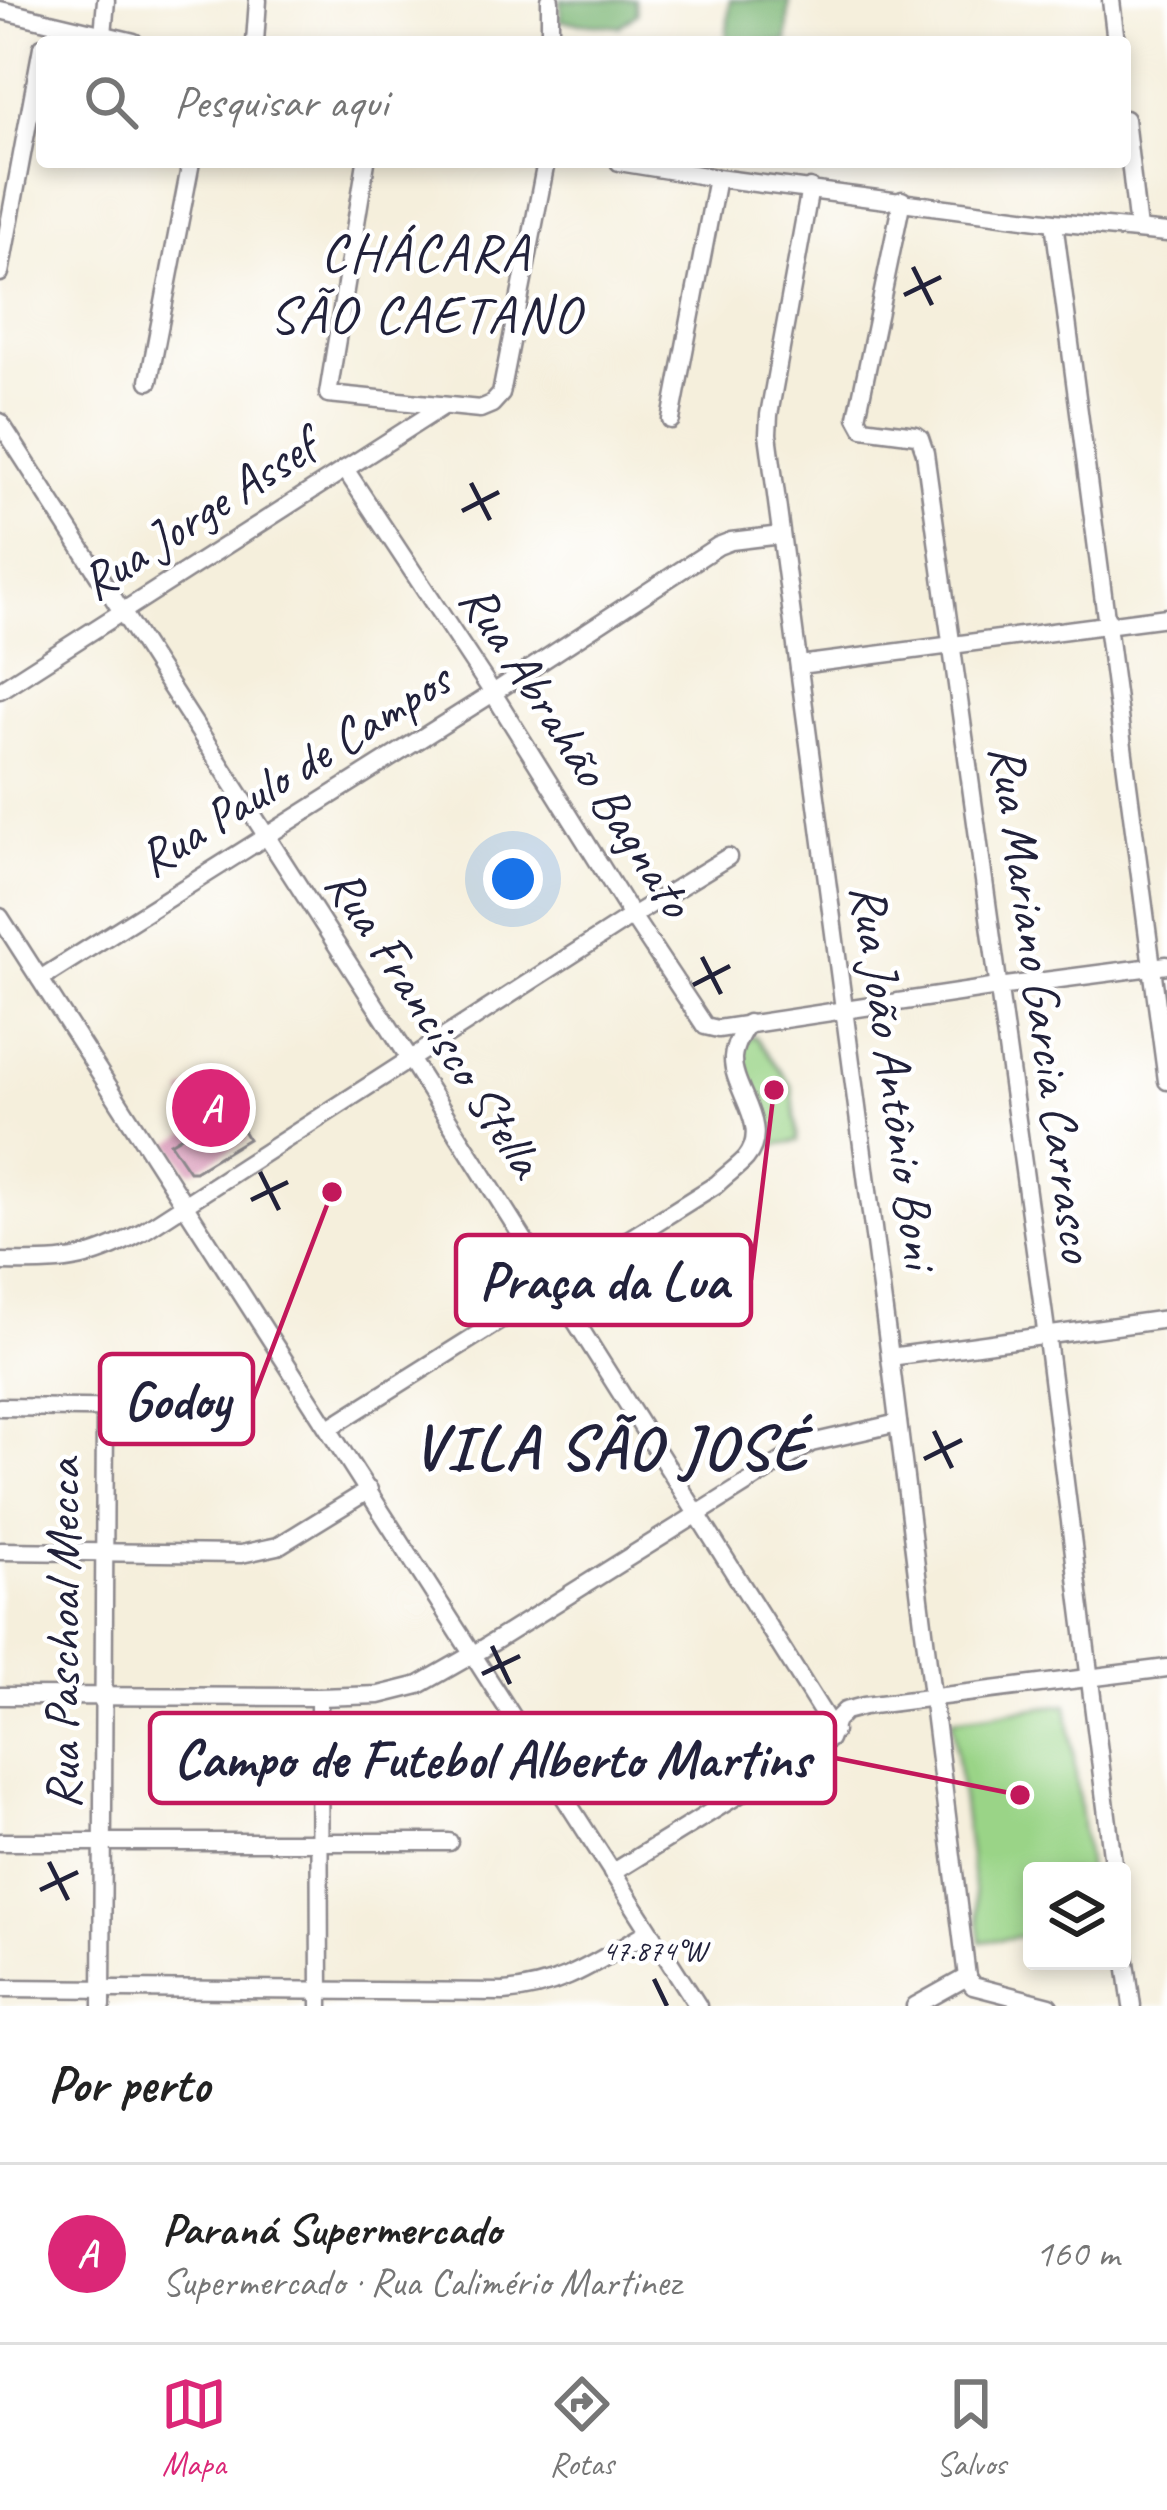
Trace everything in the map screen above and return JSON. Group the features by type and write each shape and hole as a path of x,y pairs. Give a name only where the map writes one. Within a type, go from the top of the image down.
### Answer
{"street":[{"path":"103,34 106,0"},
{"path":"255,36 258,0"},
{"path":"550,0 550,36"},
{"path":"1111,0 1115,36"},
{"path":"0,10 111,36"},
{"path":"44,36 47,22"},
{"path":"0,273 36,78"},
{"path":"149,381 190,168"},
{"path":"365,168 328,394 480,409 501,394 546,168"},
{"path":"656,168 1167,233"},
{"path":"1131,168 1138,229"},
{"path":"671,420 717,178"},
{"name":"Rua João Antônio Boni","path":"810,188 769,434 968,1977"},
{"name":"Rua Mariano Garcia Carrasco","path":"902,200 857,418 863,428 916,435 922,443 1046,1336 1113,1862"},
{"path":"1054,222 1107,624 1160,966 1167,1081"},
{"name":"Rua Jorge Assef","path":"0,690 442,407"},
{"name":"Rua Francisco Stella","path":"0,422 834,1731"},
{"name":"Rua Abrahão Bagnato","path":"345,469 705,1026 718,1029 748,1023"},
{"name":"Rua Paulo de Campos","path":"40,979 718,546 781,535"},
{"path":"799,665 1167,617"},
{"path":"0,1262 60,1263 118,1245 728,857"},
{"path":"0,917 698,2006"},
{"path":"329,1428 717,1184 748,1156 754,1143 754,1120 733,1063 736,1044 748,1023 1160,966"},
{"path":"890,1357 1167,1319"},
{"path":"0,1407 162,1409"},
{"name":"Rua Paschoal Mecca","path":"102,1998 105,1407"},
{"path":"0,1696 320,1697 379,1695 419,1685 811,1443 898,1424"},
{"path":"0,1551 261,1552 369,1490"},
{"path":"612,1873 829,1739 845,1711 1167,1668"},
{"path":"320,1697 320,1998"},
{"path":"0,1842 448,1842"},
{"path":"0,1988 102,1998 320,1998 533,1990 560,1981 648,1932"},
{"path":"1127,1970 1132,2006"},
{"path":"915,2006 968,1977 973,1986 1023,2003 1050,2006"}],"green space":[{"path":"561,0 635,0 637,13 619,27 560,21"},
{"path":"730,0 789,0 787,36 727,36"},
{"path":"755,1036 792,1086 798,1141 768,1146 762,1095 745,1083 739,1062 748,1038"},
{"path":"1067,1704 1087,1862 1023,1862 1023,1936 981,1942 952,1719"}],"building":[{"path":"211,1076 248,1139 189,1171 170,1143 202,1124 182,1093"}],"place":[{"name":"Praça da Lua","path":"774,1090"},
{"name":"Paraná Supermercado","path":"211,1108"},
{"name":"Godoy","path":"332,1192"},
{"name":"Campo de Futebol Alberto Martins","path":"1020,1795"}],"district":[{"name":"CHÁCARA SÃO CAETANO","path":"426,283"},
{"name":"VILA SÃO JOSÉ","path":"611,1447"}]}
